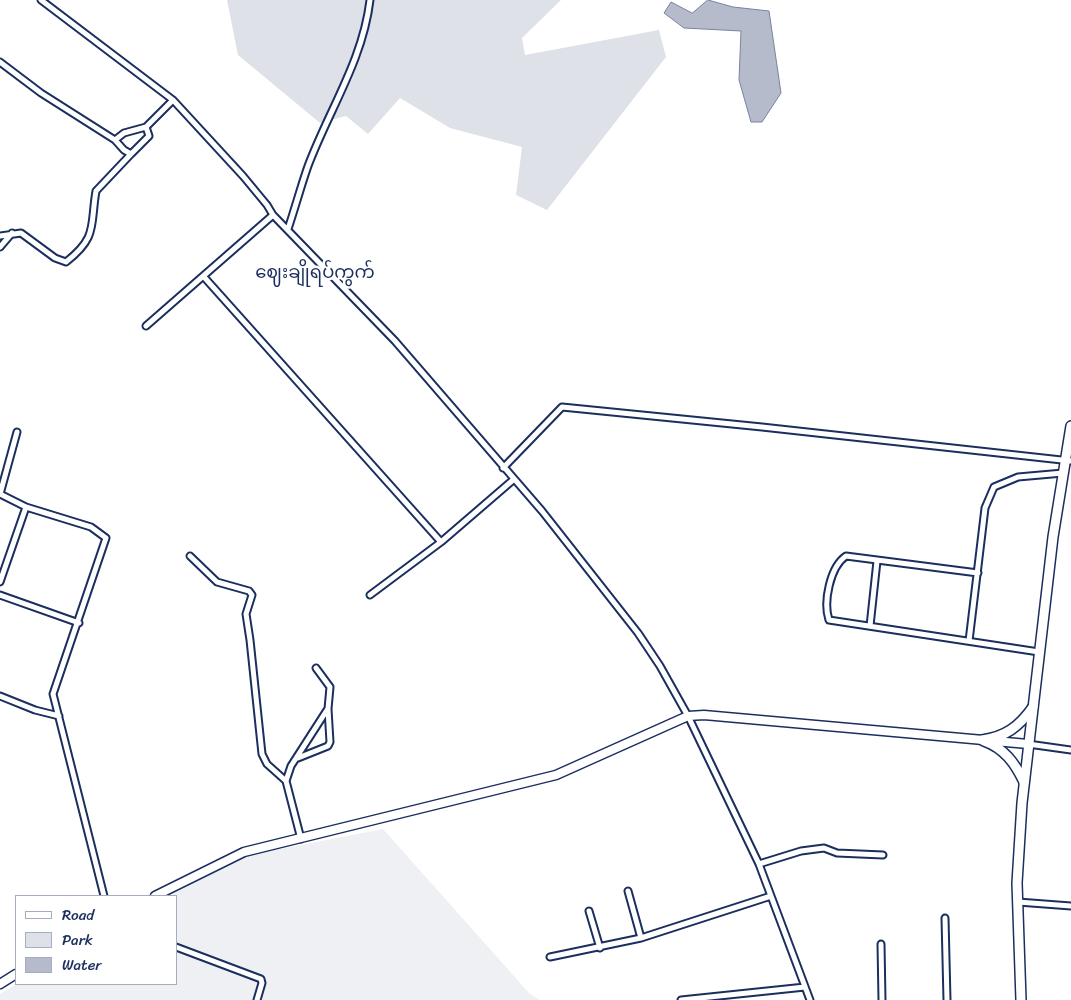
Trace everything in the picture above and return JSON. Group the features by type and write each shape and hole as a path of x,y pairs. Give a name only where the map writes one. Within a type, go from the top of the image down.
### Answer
{"main road":[{"path":"1021,1000 1017,862 1039,652 1063,472 1068,460 1071,426"},
{"path":"982,740 1003,736 1023,722 1033,707"},
{"path":"157,895 244,852 556,776 688,716 704,715 869,728 1028,744"},
{"path":"982,740 1001,748 1015,764 1024,782"},
{"path":"0,984 15,975"}],"street":[{"path":"41,0 172,100 243,176 273,215 394,341 513,480 542,511 638,633 660,666 688,716 759,864 810,1000"},
{"path":"288,229 309,165 353,65 367,24 370,0"},
{"path":"0,62 41,93 115,140 124,150 131,154"},
{"path":"115,140 124,133 146,127 172,100"},
{"path":"0,236 12,232 21,233 55,258 66,262 78,252 91,232 94,220 96,191 149,136 146,127"},
{"path":"146,326 273,215"},
{"path":"0,247 12,232"},
{"path":"204,277 441,542"},
{"path":"503,468 562,408 1068,460"},
{"path":"17,432 0,494 26,507 91,528 106,538 53,694 104,895"},
{"path":"969,641 986,508 994,487 1018,477 1063,472"},
{"path":"370,596 441,542 513,480"},
{"path":"0,582 26,507"},
{"path":"190,556 217,582 249,592 252,595 246,614 262,754 267,764 286,781"},
{"path":"978,573 846,556 839,561 831,583 826,612 829,620 1039,652"},
{"path":"870,626 877,561"},
{"path":"0,595 78,623"},
{"path":"298,758 329,745 328,709 330,687 316,668"},
{"path":"0,696 35,710 58,716"},
{"path":"301,839 286,781 291,766 298,758 328,709"},
{"path":"1028,744 1071,750"},
{"path":"759,864 801,851 824,848 837,853 883,856"},
{"path":"628,891 641,938"},
{"path":"550,957 641,938 771,896"},
{"path":"1018,902 1071,906"},
{"path":"589,911 600,948"},
{"path":"945,918 947,1000"},
{"path":"881,944 882,1000"},
{"path":"178,947 261,979 262,983 257,1000"},
{"path":"681,1000 805,987"}],"shaded area":[{"path":"383,829 530,994 540,1000 0,1000 0,994 15,985 178,985 178,895 172,895 244,856"}],"green space":[{"path":"227,0 561,0 522,38 525,55 659,30 666,57 547,210 516,195 522,147 450,128 400,98 368,134 346,116 320,123 238,55"}],"water":[{"path":"708,0 733,7 769,11 781,93 762,122 751,122 739,80 741,31 684,28 664,13 671,2 692,13"}],"district":[{"name":"ဈေးချိုရပ်ကွက်","path":"315,273"}]}
